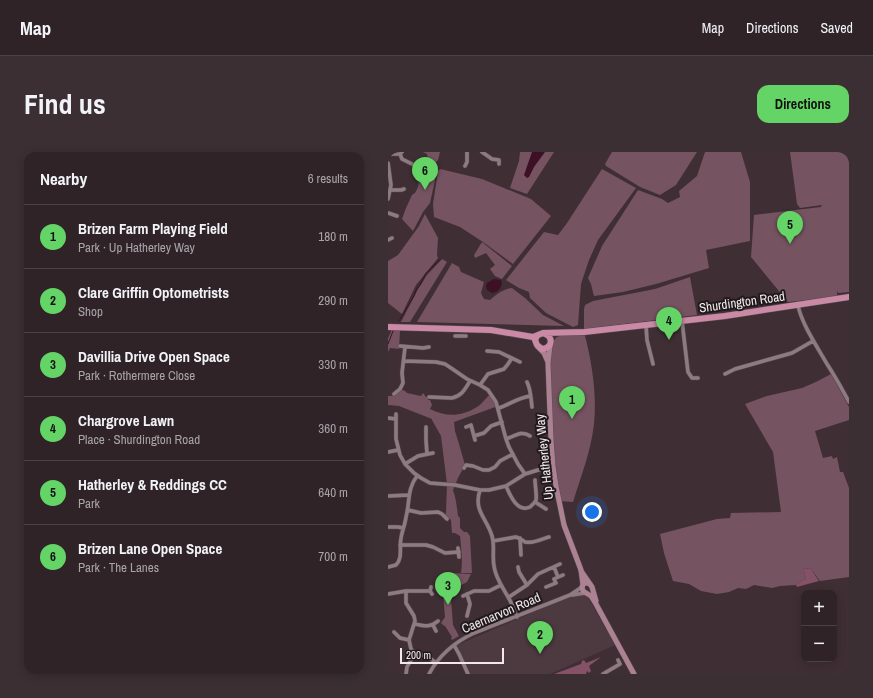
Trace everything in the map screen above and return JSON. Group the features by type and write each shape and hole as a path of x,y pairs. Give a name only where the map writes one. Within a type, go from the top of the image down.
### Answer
{"main road":[{"name":"Shurdington Road","path":"388,327 461,333 504,332 529,336 540,334 593,332 726,316 849,297"},
{"name":"Shurdington Road","path":"504,332 524,339 537,346"},
{"name":"Shurdington Road","path":"550,344 557,336 567,333"},
{"path":"540,334 549,336 551,339 550,344 545,349 537,346 536,340 540,334"}],"street":[{"path":"465,166 467,162 467,152"},
{"path":"482,152 492,159 500,161"},
{"path":"388,154 401,153 402,159 412,164"},
{"path":"388,163 391,180 388,199"},
{"path":"390,190 404,189"},
{"path":"388,212 397,216"},
{"path":"798,305 799,312 813,341 834,374 849,402"},
{"path":"682,321 688,372 692,378 698,378"},
{"path":"646,325 647,340 653,364"},
{"path":"456,336 461,333 466,336"},
{"path":"725,374 735,369 792,353 813,341"},
{"name":"Up Hatherley Way","path":"550,344 548,363 550,440 559,504 564,525 581,570 591,586 596,604"},
{"path":"400,346 428,347"},
{"path":"537,346 544,353 548,363"},
{"path":"394,394 402,385 405,347"},
{"path":"487,351 492,353 499,352 520,362"},
{"path":"480,385 488,374 505,368 512,358"},
{"path":"404,360 442,363 491,393 498,408 506,439 525,474"},
{"path":"429,397 458,397 466,389 470,381"},
{"path":"527,382 530,389 532,407"},
{"path":"498,408 508,405 515,400 530,396"},
{"path":"388,418 396,416 395,434 398,450 405,464 417,476 433,484 459,485 480,490 493,489 506,486 525,474 553,466"},
{"path":"466,427 471,425 475,438 484,433 490,426 502,422"},
{"path":"426,427 428,435 426,444 427,454"},
{"path":"506,439 521,433 529,433"},
{"path":"388,452 398,450"},
{"path":"405,464 416,457 433,453"},
{"path":"464,468 466,465 483,470 489,470 500,461 513,454"},
{"path":"388,566 394,566 398,563 401,538 408,510 409,495 412,484 417,476"},
{"path":"506,486 510,495 518,506 527,508 536,500 535,480"},
{"path":"480,490 478,498 479,507 480,512 490,529 493,541 494,566 501,585 509,597 517,617"},
{"path":"388,496 409,495"},
{"path":"535,502 546,509"},
{"path":"408,510 440,513 447,519"},
{"path":"388,528 403,528"},
{"path":"493,541 515,537 524,541 534,542 543,537 549,537"},
{"path":"520,538 521,555"},
{"path":"400,545 426,545 445,553 458,552"},
{"path":"509,597 527,585 538,574 560,564"},
{"path":"518,567 517,573 527,585"},
{"path":"554,567 558,577"},
{"name":"Up Hatherley Way","path":"581,570 582,586"},
{"path":"546,587 556,583 554,579 563,575"},
{"path":"586,583 591,586 590,592 586,593 582,590 582,586 586,583"},
{"path":"473,614 467,614 470,604 465,595 474,591 489,591 501,585"},
{"name":"Caernarvon Road","path":"429,674 436,662 444,653 469,636 570,595 582,586"},
{"path":"388,594 406,591 431,590"},
{"path":"406,591 406,603 414,616 415,624 409,640 412,650 416,654 427,656 436,662"},
{"name":"Up Hatherley Way","path":"586,593 596,604 634,674"},
{"name":"Caernarvon Road","path":"570,595 586,593"},
{"path":"415,624 428,626 433,625 438,621"},
{"path":"433,625 436,631"},
{"path":"394,632 400,638 409,640"},
{"path":"454,645 468,674"},
{"path":"406,674 404,667 416,654"},
{"path":"604,674 620,664 618,660"}],"shaded area":[{"path":"423,152 440,152 438,160 434,164 438,166 430,203 423,212 413,231 402,219 412,195 418,187 419,180 428,159 427,154"},
{"path":"520,152 554,152 527,194 510,188 519,161"},
{"path":"532,152 545,152 527,178 524,175"},
{"path":"612,152 697,152 676,185 660,195 640,187 606,166 605,164"},
{"path":"705,152 741,152 750,182 750,241 706,250 709,268 656,284 623,292 594,296 588,278 602,246 638,190 662,199 668,203 680,197 679,191 697,176"},
{"path":"790,152 849,152 849,292 838,293 837,291 837,297 788,302 751,257 754,215 821,207 822,205 800,208 797,204"},
{"path":"440,169 482,179 531,199 551,216 513,264 460,227 434,217 433,204 438,171"},
{"path":"602,169 636,188 598,240 581,284 578,325 573,327 546,313 530,298 529,292 506,280 544,232 558,235"},
{"path":"425,214 438,238 438,258 416,285 402,314 388,303 388,261 398,255 419,226"},
{"path":"482,242 512,266 502,279 495,276 490,269 495,265 486,253 475,258 474,255"},
{"path":"442,259 447,262 410,322 401,322 427,275"},
{"path":"452,263 459,267 461,272 484,282 481,293 484,299 490,300 503,291 512,288 543,315 564,326 417,322"},
{"path":"690,277 697,315 584,329 585,305 593,301 655,289"},
{"path":"494,279 501,280 502,285 498,290 492,293 487,290 486,286 487,283"},
{"path":"391,330 400,330 399,349 390,348 388,352 388,338"},
{"path":"584,332 591,366 595,401 593,434 573,502 559,501 556,486 548,363 551,343 557,337 567,333"},
{"path":"831,374 849,407 849,420 815,431 823,458 832,456 833,459 837,457 840,472 843,472 849,488 849,577 820,581 811,569 803,568 806,579 796,585 772,588 754,585 746,589 738,588 729,592 717,594 701,591 689,584 673,581 664,553 660,534 717,519 730,518 731,513 781,512 773,452 745,404 767,396 802,388"},
{"path":"400,389 407,393 421,396 423,393 426,397 428,397 428,400 430,400 432,405 430,409 448,415 465,413 477,407 491,393 498,406 454,422 455,431 465,465 453,490 458,516 460,518 460,528 464,532 467,532 470,536 472,573 461,573 462,559 460,536 452,533 451,520 445,515 447,484 441,436 432,419 399,406 388,405 388,396 392,396"},
{"path":"803,568 811,569 819,581 797,587 796,585 806,579"},
{"path":"450,573 471,574 467,582 454,589 451,599 453,625 459,636 452,640 452,637 445,626 441,623 445,617 443,583 448,583 451,581"},
{"path":"584,590 615,645 550,674 468,674 453,647"},
{"path":"601,657 589,666 591,671 589,673 587,671 586,674 554,674 581,664 584,660 586,663"}],"waterway":[{"path":"399,321 426,273 441,259"},
{"path":"388,344 393,331"}],"place":[{"name":"Brizen Lane Open Space","path":"425,190"},
{"name":"Hatherley & Reddings CC","path":"790,244"},
{"name":"Chargrove Lawn","path":"669,340"},
{"name":"Brizen Farm Playing Field","path":"572,419"},
{"name":"Davillia Drive Open Space","path":"448,605"},
{"name":"Clare Griffin Optometrists","path":"540,654"}]}
